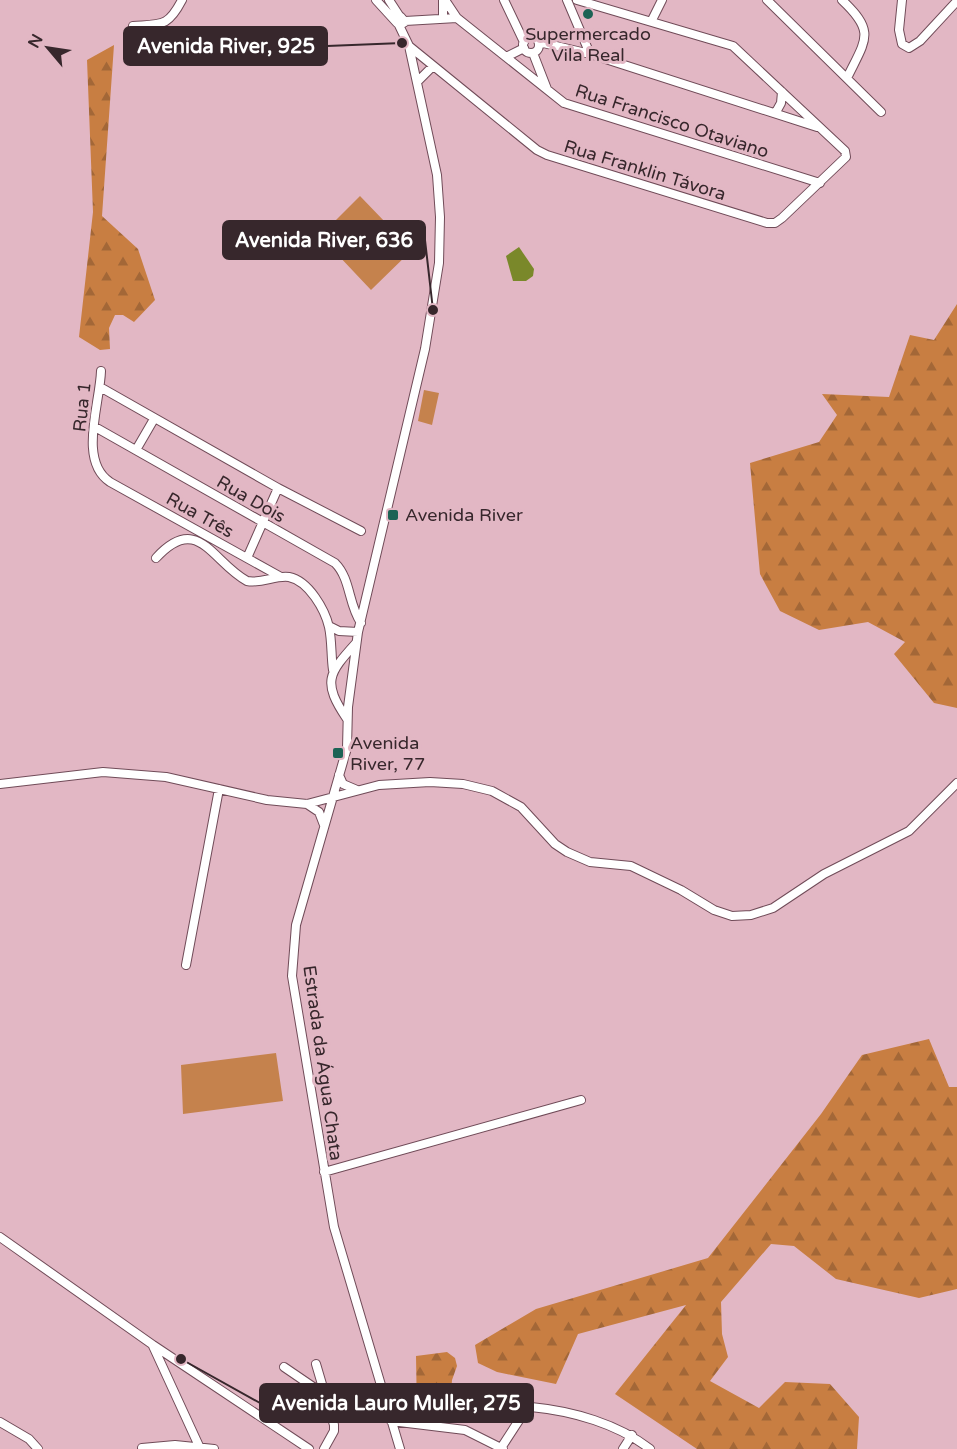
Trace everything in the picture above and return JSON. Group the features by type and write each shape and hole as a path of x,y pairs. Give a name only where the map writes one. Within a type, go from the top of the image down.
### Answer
{"street":[{"path":"134,26 165,24 174,15 182,0"},
{"path":"376,0 401,22 457,18"},
{"path":"332,798 347,748 348,720 360,627 425,349 439,263 440,217 436,175 418,81 408,43 401,22 389,0"},
{"name":"Rua Francisco Otaviano","path":"442,18 444,0"},
{"name":"Rua Francisco Otaviano","path":"444,0 457,18 564,103 820,183"},
{"path":"504,0 524,45 533,53 548,91"},
{"path":"567,0 590,54"},
{"path":"578,0 652,20 733,46 822,128"},
{"path":"652,20 662,0"},
{"path":"767,0 881,112"},
{"path":"842,0 859,16 865,32 860,50 847,78"},
{"path":"902,0 900,37 902,44 909,48 920,41 957,1"},
{"path":"569,49 576,44 580,34"},
{"path":"506,57 533,37 539,42 590,54 822,128"},
{"path":"533,53 539,48 539,42"},
{"name":"Rua Franklin Távora","path":"408,43 537,150 767,223 778,221 843,162 845,151 822,128"},
{"path":"418,81 433,66"},
{"path":"776,112 781,103 782,92"},
{"name":"Rua 1","path":"101,371 93,446 95,467 105,479"},
{"path":"100,387 278,488 361,531"},
{"path":"136,450 154,419"},
{"name":"Rua Dois","path":"95,427 335,563 342,570 352,608 360,627"},
{"name":"Rua Três","path":"105,479 201,537 247,558 280,577 303,584 317,602 329,626"},
{"path":"247,558 278,488"},
{"path":"156,558 174,543 183,539 201,537 247,581 256,582 280,577"},
{"path":"329,626 339,631 360,627"},
{"path":"329,626 333,670"},
{"path":"348,720 333,696 330,678 333,670 357,643"},
{"path":"0,784 103,772 166,777 267,800 307,804 379,785 430,782 463,784 492,791 521,807 555,844 567,852 590,861 631,866 681,890 714,910 732,916 751,915 773,908 824,874 909,831 957,783"},
{"path":"339,776 343,784 357,790"},
{"path":"186,965 219,789"},
{"name":"Estrada da Água Chata","path":"332,798 296,925 292,967 324,1172 342,1257 400,1449"},
{"path":"307,804 319,812 324,826"},
{"path":"324,1172 581,1100"},
{"path":"0,1237 153,1345 309,1449"},
{"path":"153,1345 199,1446"},
{"path":"316,1365 334,1425 334,1431 324,1449"},
{"path":"284,1367 325,1395"},
{"path":"391,1421 465,1430 502,1448 525,1411 531,1407 604,1423 632,1435 650,1449"},
{"path":"0,1422 29,1438 38,1449"},
{"path":"623,1449 632,1435"},
{"path":"142,1448 199,1446 214,1449"}],"green space":[{"path":"114,45 102,216 138,249 155,300 134,322 123,315 115,315 109,328 110,349 100,350 79,337 93,212 87,60"},
{"path":"957,304 957,708 934,703 894,654 905,642 868,622 819,630 780,611 760,574 750,463 819,442 837,415 822,394 889,397 910,335 934,340"},
{"path":"929,1039 949,1087 957,1087 957,1289 919,1298 836,1279 794,1246 771,1244 721,1302 722,1334 728,1357 710,1381 759,1408 785,1382 830,1384 859,1417 857,1449 697,1449 615,1394 686,1305 578,1334 556,1384 497,1372 478,1363 475,1345 536,1309 708,1258 821,1114 862,1055"},
{"path":"447,1352 455,1358 457,1366 452,1380 449,1420 417,1415 416,1356"}],"shaded area":[{"path":"360,196 412,250 371,290 320,236"},
{"path":"519,247 534,269 533,276 526,281 513,281 506,256"},
{"path":"424,390 439,393 432,425 418,421"},
{"path":"276,1053 283,1101 183,1114 181,1065"}],"place":[{"name":"Supermercado Vila Real","path":"588,14"},
{"name":"Avenida River, 925","path":"402,43"},
{"name":"Avenida River, 636","path":"433,310"},
{"name":"Avenida River","path":"393,515"},
{"name":"Avenida River, 77","path":"338,753"},
{"name":"Avenida Lauro Muller, 275","path":"181,1359"}]}
